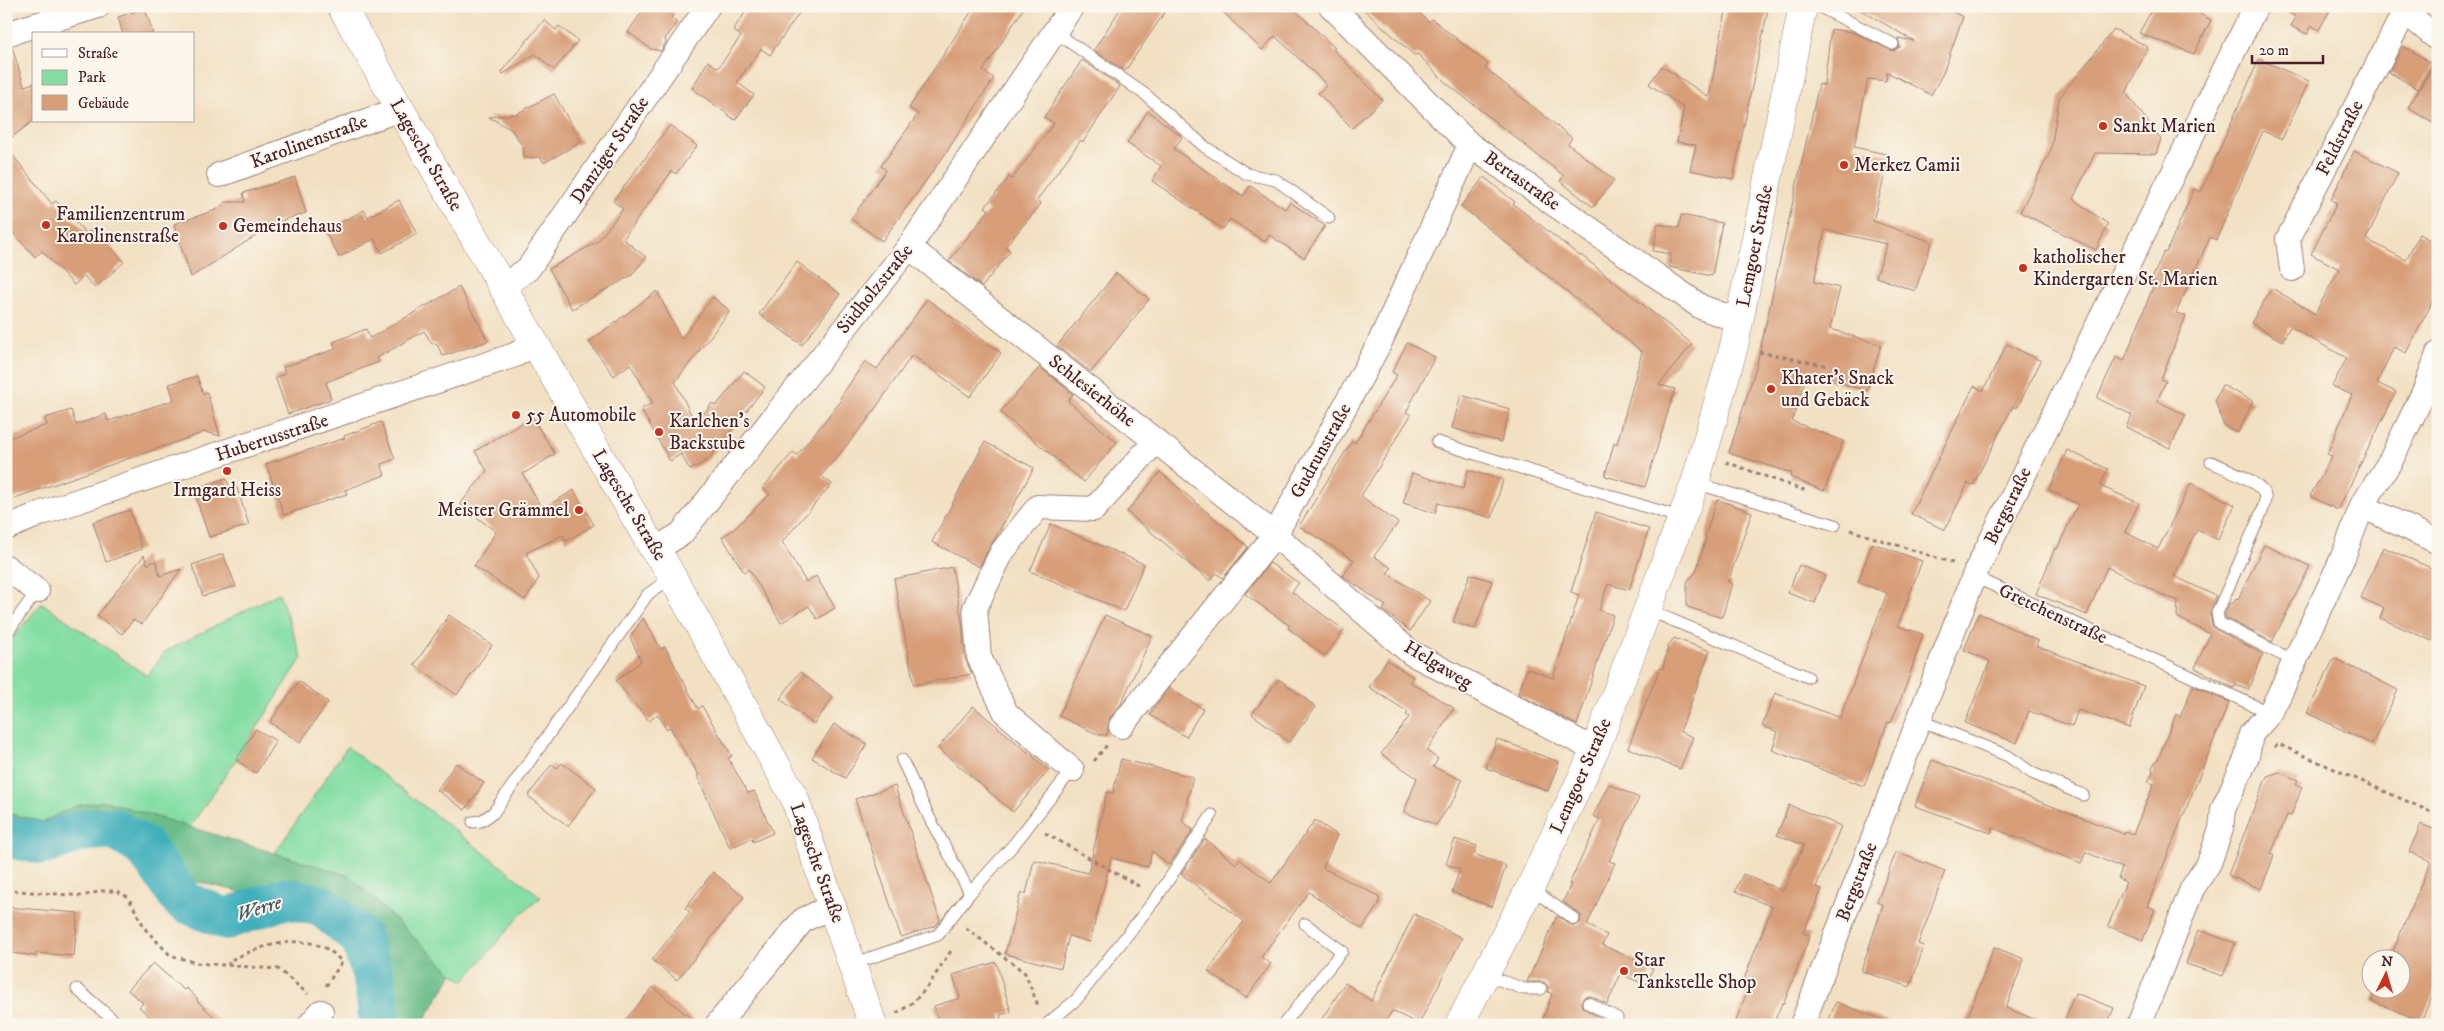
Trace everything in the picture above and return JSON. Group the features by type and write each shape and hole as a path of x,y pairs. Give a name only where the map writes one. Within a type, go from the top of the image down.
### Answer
{"street":[{"path":"6,34 98,6"},
{"name":"Lagesche Straße","path":"340,6 654,550 672,576 794,797 873,1025"},
{"name":"Danziger Straße","path":"503,286 528,269 708,6"},
{"name":"Südholzstraße","path":"654,550 681,534 909,247 1072,6"},
{"name":"Bertastraße","path":"1330,6 1470,145 1737,334"},
{"name":"Lemgoer Straße","path":"1459,1025 1530,888 1595,750 1695,483 1737,334 1803,6"},
{"name":"Bergstraße","path":"1802,1025 1976,571 2256,6"},
{"name":"Feldstraße","path":"2292,269 2288,239 2403,8 2438,39"},
{"name":"Karolinenstraße","path":"219,175 400,109"},
{"name":"Gudrunstraße","path":"1121,726 1275,535 1379,344 1470,145"},
{"name":"Schlesierhöhe","path":"909,247 1275,535"},
{"name":"Hubertusstraße","path":"6,528 42,513 516,355 535,343"},
{"path":"2139,1025 2192,889 2208,863 2221,830 2223,809 2247,757 2251,734 2270,713 2344,557 2362,506 2391,460 2425,390 2438,354"},
{"path":"1072,770 1006,713 979,657 974,608 1002,552 1038,508 1094,509 1156,441"},
{"path":"2362,506 2438,542"},
{"name":"Helgaweg","path":"1275,535 1411,653 1595,750"},
{"path":"6,567 37,591"},
{"path":"717,1025 802,920 833,906"}],"lane":[{"path":"1818,6 1893,44"},
{"path":"1055,32 1146,95 1205,147 1247,174 1276,180 1329,218"},
{"path":"1436,442 1682,518"},
{"path":"2211,462 2245,478 2260,489 2265,497 2263,509 2217,613 2219,623 2294,661"},
{"path":"1695,483 1835,525"},
{"name":"Gretchenstraße","path":"1976,571 1986,582 2270,713"},
{"path":"473,822 481,821 493,813 648,594 672,576"},
{"path":"6,634 37,591"},
{"path":"1648,610 1808,677"},
{"path":"1919,720 2008,756 2032,773 2083,795"},
{"path":"902,760 930,819 970,893"},
{"path":"852,964 938,934 970,893 1015,843 1072,770"},
{"path":"1046,1024 1076,999 1157,897 1212,815"},
{"path":"1530,888 1574,919"},
{"path":"1283,1025 1342,951 1304,924"},
{"path":"1486,974 1524,989 1541,989"},
{"path":"77,989 119,1025"},
{"path":"1588,1003 1617,1018 1614,1025"}],"path":[{"path":"1737,334 1828,366"},
{"path":"1704,455 1803,490 1805,483"},
{"path":"1835,525 1976,571"},
{"path":"2247,757 2263,756 2278,744 2438,815"},
{"path":"1040,830 1157,897"},
{"path":"6,890 82,896 102,891 117,891 128,897 146,930 170,954 197,963 278,969 316,1001 317,1010"},
{"path":"966,928 1025,973 1046,1024"},
{"path":"228,966 229,961 270,945 306,943 328,949 342,962 317,1010"},
{"path":"912,1005 929,985 932,977"}],"green space":[{"path":"279,593 302,658 189,828 75,806 43,822 6,813 6,645 42,603 147,676 166,651"},
{"path":"347,747 541,897 522,913 464,981 453,974 349,876 275,853"},
{"path":"105,801 349,876 453,974 421,1025 391,1025 387,981 371,933 339,898 320,886 247,893 184,879 145,838 106,818 77,821 44,836 6,828 6,813 43,822 75,806"}],"building":[{"path":"646,6 664,6 674,14 671,18 677,23 665,39 666,42 661,51 651,49 628,32"},
{"path":"750,6 804,6 770,55 761,49 737,82 754,95 735,120 692,88 708,61 718,68 741,36 733,30"},
{"path":"975,6 1025,6 983,71 994,78 946,153 882,241 851,219 886,170 881,166 918,114 909,108"},
{"path":"1122,6 1169,6 1125,71 1094,50"},
{"path":"1217,6 1291,6 1335,48 1333,49 1382,100 1352,128 1318,93 1327,85 1275,36 1262,50"},
{"path":"1360,6 1412,6 1429,22 1432,19 1488,64 1485,68 1572,138 1568,144 1614,180 1593,207 1560,181 1564,176 1445,82 1418,54 1414,55"},
{"path":"1727,6 1753,6 1768,9 1733,179 1690,170 1696,145 1677,142 1684,108 1649,84 1662,66 1709,97"},
{"path":"1854,6 1942,6 1963,17 1943,73 1931,95 1887,72 1886,81 1868,79 1854,147 1890,155 1873,221 1932,242 1915,291 1876,277 1887,244 1825,230 1814,282 1840,288 1830,329 1881,345 1867,391 1807,373 1792,421 1843,441 1824,491 1790,477 1792,473 1729,453 1757,364 1819,84 1824,85 1831,29 1852,32 1893,51 1900,47 1898,38 1914,41"},
{"path":"2154,6 2186,6 2211,20 2194,54 2139,33"},
{"path":"2276,6 2332,6 2319,30 2312,26 2307,34 2291,26 2296,17"},
{"path":"145,8 152,32 122,32 118,17"},
{"path":"544,20 556,30 559,26 578,41 554,70 535,54 503,74 501,72"},
{"name":"Sankt Marien","path":"2114,29 2148,47 2126,93 2161,139 2156,154 2095,153 2073,199 2108,224 2096,250 2020,212 2051,150 2059,98"},
{"path":"2403,46 2433,64 2418,89 2389,72"},
{"path":"6,47 12,47 24,86 32,84 32,122 6,142"},
{"path":"2438,58 2438,125 2408,108"},
{"path":"2259,59 2309,81 2282,139 2263,131 2216,240 2210,237 2176,313 2186,316 2161,379 2166,381 2157,401 2186,415 2170,448 2126,427 2132,415 2097,398 2116,357 2124,361 2155,282 2151,281 2164,252 2166,253 2194,189 2201,192"},
{"path":"1082,60 1120,86 1083,142 1081,140 1037,200 1041,204 1005,247 1010,251 982,287 949,261 989,210 985,207 1009,177 1012,179 1054,123 1044,117"},
{"path":"554,94 581,142 544,163 540,157 524,158 523,147 512,130 489,117 516,114"},
{"path":"1148,111 1182,137 1174,149 1243,196 1250,186 1285,209 1290,202 1325,226 1304,258 1269,235 1265,242 1230,219 1223,229 1152,181 1161,166 1127,143"},
{"path":"670,125 697,146 676,174 672,171 623,239 646,257 632,275 572,309 549,269 597,242 623,209 613,201"},
{"name":"Familienzentrum Karolinenstraße","path":"6,147 52,204 56,201 87,234 94,228 124,262 95,288 84,276 74,285 42,251 35,257 6,225"},
{"path":"2354,151 2398,173 2366,239 2406,260 2419,234 2438,244 2438,291 2406,353 2394,347 2377,383 2396,392 2338,510 2310,496 2332,456 2327,454 2352,395 2332,386 2347,358 2290,327 2282,341 2251,323 2272,288 2315,314 2339,269 2311,254 2337,203 2331,200"},
{"name":"Gemeindehaus","path":"295,177 306,213 270,224 272,229 260,233 191,277 174,224 216,210 226,202 245,202 243,193"},
{"path":"1484,177 1515,202 1513,204 1581,255 1692,344 1659,385 1675,389 1645,487 1605,476 1614,443 1617,444 1642,352 1461,206"},
{"path":"399,200 417,234 382,253 374,239 339,257 325,231 364,210 368,217"},
{"path":"1681,215 1722,223 1712,276 1669,267 1671,254 1653,251 1658,224 1679,228"},
{"path":"797,262 840,294 802,345 759,314"},
{"path":"1116,273 1149,299 1091,372 1057,346"},
{"path":"459,287 488,341 443,356 436,343 432,344 424,331 377,358 379,362 326,382 331,399 288,414 275,377 285,374 283,367 336,349 333,342 366,329 370,338"},
{"path":"657,291 681,339 713,297 730,311 675,382 696,424 712,403 716,406 744,371 765,387 708,460 690,470 681,454 670,461 641,409 653,403 630,364 614,376 589,342"},
{"path":"927,299 1001,353 970,397 912,355 866,422 821,476 832,484 782,542 806,582 816,576 835,608 817,619 809,606 781,623 749,569 744,572 722,537 733,530 770,494 763,488 793,452 797,455 842,400 840,398 865,361 877,369"},
{"path":"1407,343 1435,357 1406,412 1411,415 1361,496 1398,523 1374,556 1391,568 1387,573 1430,601 1410,631 1383,610 1386,606 1343,576 1354,560 1299,526 1352,441 1355,443 1397,375 1392,372"},
{"path":"2007,344 2041,361 2017,408 2013,406 1973,485 1968,483 1945,530 1911,514 1974,386 1983,391"},
{"path":"1040,367 1073,394 1068,401 1117,442 1084,482 1000,412"},
{"path":"197,376 203,394 207,392 220,436 205,432 6,501 6,439 47,425 45,418 71,410 76,425 106,414 108,421 174,400 169,384"},
{"path":"2222,385 2253,401 2238,433 2224,426 2215,400"},
{"path":"1461,395 1510,409 1501,442 1452,428"},
{"path":"532,417 555,454 523,474 542,509 574,490 594,525 566,541 563,535 526,553 539,578 525,600 474,566 496,532 460,504 487,471 475,451"},
{"path":"381,422 395,459 381,464 385,475 345,490 347,494 284,515 266,464 345,438 344,436"},
{"path":"985,442 1034,468 979,567 932,542"},
{"path":"2067,450 2108,469 2100,486 2139,503 2125,532 2158,549 2191,483 2235,505 2218,540 2197,530 2174,576 2216,596 2210,614 2213,628 2263,654 2248,690 2236,685 2234,688 2195,668 2210,634 2177,617 2178,600 2167,597 2107,567 2087,615 2036,594 2055,548 2057,549 2078,504 2049,490"},
{"path":"1468,470 1503,480 1492,518 1438,503 1435,513 1403,503 1412,473 1463,489"},
{"path":"1160,472 1248,547 1223,578 1216,573 1210,581 1127,512"},
{"path":"226,478 230,490 237,488 249,525 209,537 193,489"},
{"path":"1719,500 1752,512 1728,582 1732,583 1722,618 1687,607 1687,582 1696,572 1716,501"},
{"path":"130,510 142,549 106,562 93,522"},
{"path":"1596,512 1649,529 1629,590 1608,584 1599,610 1613,615 1577,725 1518,694 1527,668 1553,678 1579,595 1571,592"},
{"path":"1051,524 1144,564 1124,611 1030,571"},
{"path":"1872,543 1922,561 1898,626 1923,634 1906,686 1891,723 1888,722 1864,786 1772,750 1778,732 1762,726 1775,693 1840,718 1887,593 1858,582"},
{"path":"2264,545 2310,566 2272,642 2226,618 2225,614 2230,603 2233,604 2236,598 2238,599"},
{"path":"2383,547 2438,571 2438,628 2432,641 2380,618 2384,608 2361,598"},
{"path":"223,554 236,586 203,596 192,565"},
{"path":"144,555 147,564 156,561 160,576 181,569 142,624 133,620 122,634 97,616"},
{"path":"1270,563 1299,583 1292,592 1344,630 1325,656 1288,628 1290,626 1245,594"},
{"path":"1799,565 1825,575 1815,603 1788,593"},
{"path":"952,567 962,622 965,658 972,674 914,685 894,579"},
{"path":"1470,574 1492,581 1475,629 1453,622"},
{"path":"1979,613 2038,641 2036,646 2144,686 2129,728 2078,710 2072,726 2029,711 2017,743 1965,723 1990,661 1964,650"},
{"path":"449,615 492,645 457,695 414,665"},
{"path":"1105,615 1152,636 1121,704 1110,718 1107,735 1099,735 1059,716"},
{"path":"643,618 661,649 665,647 698,709 702,706 732,756 728,758 748,793 754,791 773,833 753,842 752,838 730,848 697,776 699,775 670,727 666,729 658,714 649,721 616,681 641,661 630,637"},
{"path":"1674,638 1710,651 1680,732 1693,737 1680,769 1628,748 1660,668 1663,669 1668,646"},
{"path":"2334,658 2398,690 2372,744 2307,713"},
{"path":"1387,660 1413,677 1410,682 1454,708 1427,751 1438,759 1433,767 1462,780 1455,798 1436,825 1404,812 1417,778 1381,754 1409,717 1406,715 1408,712 1369,687"},
{"path":"800,672 833,697 814,724 780,699"},
{"path":"1279,679 1316,707 1289,742 1252,714"},
{"path":"299,681 328,702 300,743 270,722"},
{"path":"2193,686 2229,702 2147,906 2155,909 2143,940 2108,926 2126,882 2118,879 2122,868 2086,852 2081,863 1993,828 1991,833 1915,806 1932,760 2124,834 2125,831 2133,834 2154,784 2148,782 2153,772 2152,767 2158,759 2176,714 2180,717"},
{"path":"1169,688 1203,709 1186,737 1150,715"},
{"path":"973,706 1049,770 1013,812 938,748"},
{"path":"834,724 867,744 845,778 812,758"},
{"path":"256,729 276,741 256,773 236,760"},
{"path":"1497,739 1559,762 1548,791 1486,768"},
{"path":"1121,759 1193,777 1182,821 1193,830 1169,865 1152,851 1148,867 1111,858 1090,942 1069,936 1061,968 1005,954 1021,892 1026,894 1034,860 1088,873 1107,792 1113,793"},
{"path":"456,763 484,783 465,810 437,790"},
{"path":"562,763 596,788 568,826 528,796 552,764 557,768"},
{"path":"2279,772 2298,780 2296,784 2302,787 2291,816 2287,815 2271,854 2274,856 2261,889 2228,875 2267,776"},
{"path":"1609,784 1639,798 1609,861 1615,863 1587,925 1607,935 1602,945 1653,968 1646,985 1621,974 1607,1004 1591,996 1584,997 1581,1003 1582,1007 1600,1018 1597,1025 1541,1025 1552,994 1548,992 1548,986 1544,982 1527,982 1557,916 1573,926 1580,923 1581,915 1563,902 1571,884 1569,884 1600,819 1593,816"},
{"path":"895,786 940,920 935,926 901,937 855,799"},
{"path":"1789,805 1841,826 1816,887 1822,889 1803,933 1810,935 1784,1003 1782,1003 1773,1025 1734,1025 1748,990 1741,987 1772,907 1735,891 1743,874 1783,891 1804,845 1777,835"},
{"path":"1315,820 1337,835 1323,868 1379,896 1379,904 1362,929 1309,892 1261,957 1271,964 1246,998 1208,971 1244,921 1181,874 1205,839 1236,864 1239,859 1271,883"},
{"path":"2421,824 2438,831 2438,983 2421,1021 2372,1001 2373,998 2412,998 2412,948 2394,948 2431,861 2409,852"},
{"path":"1455,839 1477,846 1474,854 1506,866 1492,907 1452,892 1460,869 1446,864"},
{"path":"1896,852 1945,871 1918,944 1924,946 1910,987 1861,971 1883,905 1877,902"},
{"path":"713,872 744,897 677,980 652,960 690,912 685,908"},
{"path":"6,907 78,913 74,956 36,953 36,956 12,953 13,951 6,950"},
{"path":"1414,914 1462,938 1419,1024 1392,1011 1383,1025 1318,1025 1345,983 1371,1001"},
{"path":"2198,930 2235,943 2223,976 2186,964"},
{"path":"1994,947 2024,959 2006,1008 2044,1023 2044,1025 1965,1025"},
{"path":"996,962 1011,1012 1000,1015 1003,1025 940,1025 934,1006 960,998 953,975"},
{"path":"153,963 184,990 186,988 223,1025 159,1025 139,1007 143,1003 128,990"},
{"path":"653,987 699,1025 621,1025"},
{"path":"2075,993 2114,1008 2107,1025 2063,1025"},
{"path":"1836,1002 1891,1023 1890,1025 1827,1025"}],"waterway":[{"name":"Werre","path":"6,837 45,844 79,831 112,828 144,847 183,901 226,919 286,898 322,906 361,938 375,984 380,1025"}],"place":[{"name":"Sankt Marien","path":"2103,126"},
{"name":"Merkez Camii","path":"1844,165"},
{"name":"Familienzentrum Karolinenstraße","path":"46,225"},
{"name":"Gemeindehaus","path":"223,226"},
{"name":"katholischer Kindergarten St. Marien","path":"2023,268"},
{"name":"Khater's Snack und Gebäck","path":"1771,389"},
{"name":"55 Automobile","path":"516,415"},
{"name":"Karlchen’s Backstube","path":"659,432"},
{"name":"Irmgard Heiss","path":"227,471"},
{"name":"Meister Grämmel","path":"579,510"},
{"name":"Star Tankstelle Shop","path":"1624,971"}]}
